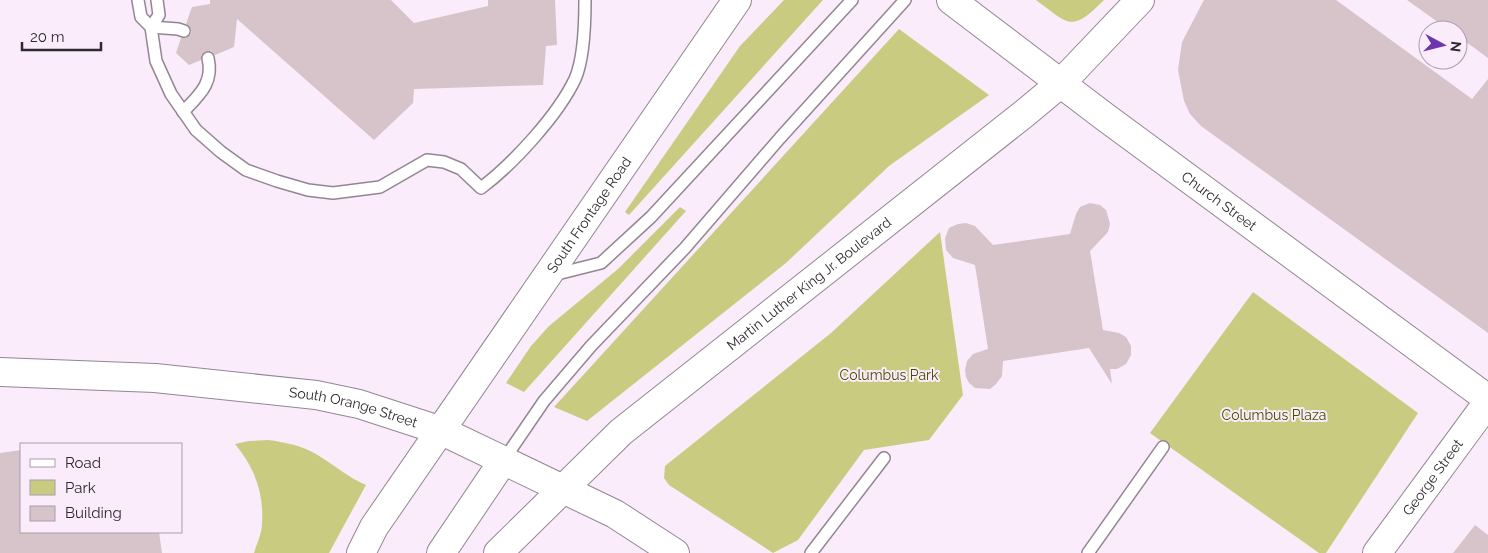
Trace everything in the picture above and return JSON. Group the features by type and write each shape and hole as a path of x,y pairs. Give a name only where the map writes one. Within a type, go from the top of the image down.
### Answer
{"main road":[{"name":"South Frontage Road","path":"361,553 374,527 442,431 737,0"},
{"name":"Church Street","path":"951,0 1112,122 1488,400"},
{"name":"Martin Luther King Jr. Boulevard","path":"498,553 621,432 1026,113 1061,82 1140,0"},
{"name":"South Orange Street","path":"0,372 155,378 316,395 359,404 442,431 615,514 675,553"},
{"name":"George Street","path":"1377,553 1488,400"},
{"path":"441,553 503,461"}],"lane":[{"path":"138,0 141,17 151,28 156,60 171,94 196,130 221,152 246,170 308,190 333,193 380,188 427,160 444,162 461,169 481,188 499,174 525,147 554,113 576,78 582,52 585,0"},
{"path":"151,28 159,15 157,0"},
{"path":"546,277 601,263 651,217 852,0"},
{"path":"503,461 544,401 591,346 685,248 780,138 905,0"},
{"path":"151,28 184,31"},
{"path":"183,112 200,95 208,83 210,66 208,58"},
{"path":"1088,553 1163,447"},
{"path":"811,553 884,458"}],"green space":[{"path":"784,0 823,0 629,215 625,212 740,46"},
{"path":"1036,0 1104,0 1084,17 1070,22 1056,15"},
{"path":"899,29 989,95 889,166 786,263 587,421 554,407"},
{"path":"680,207 686,211 524,392 506,383 531,346 549,326 618,269"},
{"name":"Columbus Park","path":"940,232 963,395 929,440 864,450 798,540 773,553 669,485 664,478 665,466 831,333"},
{"name":"Columbus Plaza","path":"1253,292 1418,413 1326,553 1319,553 1150,433"},
{"path":"268,440 311,451 366,485 329,553 254,553 262,527 261,501 256,481 248,462 235,444"}],"building":[{"path":"210,0 391,0 414,23 488,6 488,0 555,0 557,45 546,46 543,85 414,89 413,103 374,140 237,19 234,47 215,55 211,51 206,51 201,55 201,60 189,65 176,53 181,38 186,38 191,34 191,29 186,24 192,7 210,4"},
{"path":"1204,0 1336,0 1418,60 1418,70 1432,70 1472,99 1488,79 1488,333 1201,126 1190,114 1184,101 1178,70 1182,42"},
{"path":"1407,0 1488,0 1488,58 1468,43 1468,20 1435,20"},
{"path":"1090,203 1100,205 1106,210 1110,224 1108,232 1090,251 1103,330 1119,333 1126,337 1131,346 1131,355 1126,364 1117,369 1110,369 1112,384 1089,348 1003,361 1002,376 996,384 990,389 975,388 966,377 967,361 973,354 988,349 975,265 953,258 946,250 945,238 949,228 966,223 975,226 993,245 1070,234 1080,207"},
{"path":"20,450 20,533 159,533 162,553 0,553 0,453"},
{"path":"1475,525 1488,535 1488,553 1453,553"}]}
